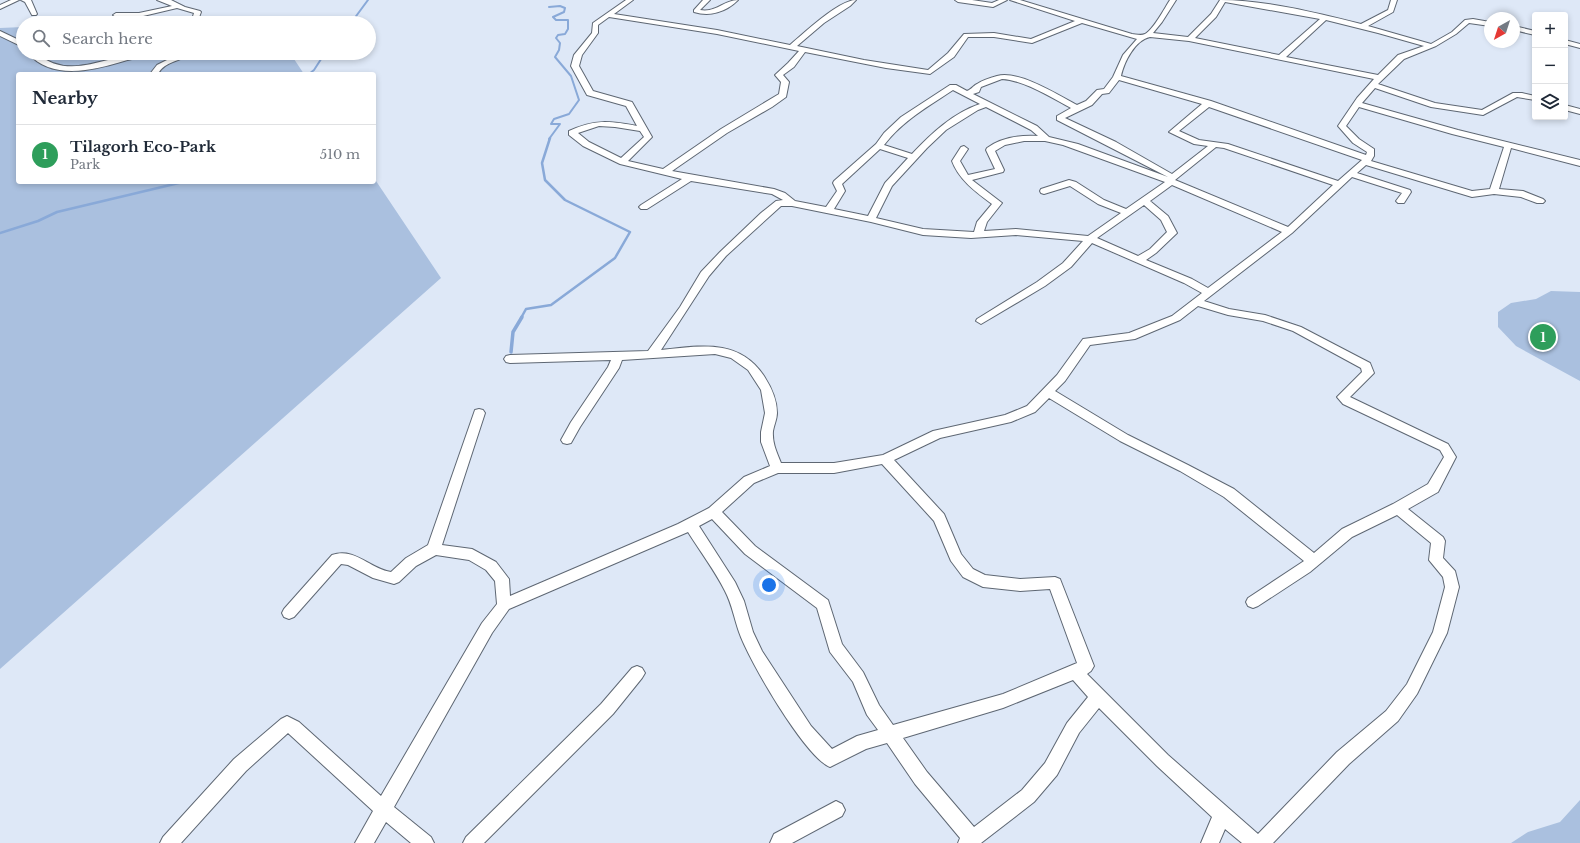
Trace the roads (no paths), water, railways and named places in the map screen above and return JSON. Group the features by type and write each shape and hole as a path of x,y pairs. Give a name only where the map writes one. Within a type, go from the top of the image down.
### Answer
{"street":[{"path":"0,7 16,0"},
{"path":"24,0 28,1 34,14"},
{"path":"160,0 168,1 183,9 198,12 197,16"},
{"path":"623,162 625,157 648,137 629,104 590,93 575,66 578,55 595,32 595,24 630,0"},
{"path":"707,0 696,10 704,14 721,11 735,0"},
{"path":"791,48 818,24 834,13 848,6 853,0"},
{"path":"958,0 993,4 1004,0"},
{"path":"1013,0 1131,36 1189,39 1280,58 1376,82 1434,105 1483,113 1516,96 1522,95 1532,97"},
{"path":"1170,180 1113,144 1060,118 1089,103 1100,92 1106,92 1117,77 1118,70 1132,45 1153,31 1173,0"},
{"path":"1189,39 1216,12 1224,0 1363,26 1431,46"},
{"path":"1363,26 1391,11 1394,0"},
{"path":"116,15 139,15 178,6"},
{"path":"607,15 700,29 836,57 930,72 951,55 966,35 994,35 1032,41 1081,21"},
{"path":"1280,58 1301,38 1326,18"},
{"path":"364,843 487,628 504,604 690,524 714,512 749,480 777,468 834,468 885,459 937,434 1007,419 1031,409 1061,378 1087,342 1131,336 1176,318 1289,231 1366,161 1371,151 1356,141 1342,126 1376,82 1401,57 1431,46 1454,33 1467,21 1473,20 1484,23"},
{"path":"1520,29 1532,32"},
{"path":"0,33 16,41"},
{"path":"1568,43 1580,46"},
{"path":"665,172 724,131 769,105 783,95 785,82 779,75 791,65 803,50"},
{"path":"38,60 65,70 118,60"},
{"path":"155,72 162,64 171,60"},
{"path":"968,94 976,90 978,86 1003,76 1016,79 1059,97 1077,108"},
{"path":"1117,77 1208,104 1366,161 1472,194 1494,191 1523,194 1540,201"},
{"path":"828,211 842,191 837,183 879,146 887,135 904,119 953,86 1034,128 1046,139"},
{"path":"871,219 888,185 943,128 975,108 987,104"},
{"path":"1208,104 1173,132 1197,142 1225,146 1339,184"},
{"path":"1358,104 1508,146 1580,163"},
{"path":"1568,108 1580,112"},
{"path":"643,129 601,123 586,126 572,133 586,144 623,162 689,178 774,192 782,195 792,203"},
{"path":"968,178 1000,170 990,150 996,145 1023,139 1046,139 1077,147 1170,180 1232,205 1289,231"},
{"path":"981,321 1014,302 1067,265 1090,239 1144,201 1214,145"},
{"path":"879,146 914,157"},
{"path":"1494,191 1508,146"},
{"path":"964,150 956,160 958,169 968,178 971,183 997,203 982,222 978,234"},
{"path":"1351,174 1407,192 1401,201"},
{"path":"644,207 689,178"},
{"path":"1044,191 1073,184 1101,202 1128,213"},
{"path":"1139,260 1172,233 1166,218 1156,208 1144,201"},
{"path":"652,354 684,308 705,274 723,254 764,215 779,203 792,203 871,219 924,232 978,234 1016,232 1090,239 1188,281 1208,292"},
{"path":"1196,302 1228,312 1265,318 1297,329 1366,366 1368,373 1343,396 1347,401 1444,447 1450,457 1433,488 1398,508 1347,533 1314,561 1253,602"},
{"path":"510,359 618,356 698,350 715,350 735,355 752,367 767,390 771,413 767,432 767,442 777,468"},
{"path":"567,440 575,425 613,368 618,356"},
{"path":"1048,392 1124,438 1184,468 1229,493 1314,561"},
{"path":"434,549 479,413"},
{"path":"690,524 730,586 737,601 746,632 756,655 805,732 830,759 863,742 1003,701 1076,672 1086,666 1055,583 1020,585 991,582 983,581 968,573 956,556 939,518 885,459"},
{"path":"1261,843 1343,758 1392,716 1412,689 1440,633 1452,587 1450,575 1436,560 1438,541 1398,508"},
{"path":"714,512 750,550 823,604 835,647 858,677 873,710 921,778 970,841 1028,796 1051,769 1073,728 1098,697"},
{"path":"289,613 337,559 342,558 354,561 369,571 385,578 394,578 411,562 434,549 472,555 491,566 502,579 504,604"},
{"path":"1076,672 1110,710 1222,815 1255,843"},
{"path":"472,843 606,709 637,673"},
{"path":"169,843 240,764 287,724 293,727 383,809 425,843"},
{"path":"778,843 780,840 836,810"},
{"path":"1210,843 1222,815"}],"waterway":[{"path":"356,16 368,0"},
{"path":"549,7 560,6 565,8 564,12 553,17 556,20 568,20 568,29 565,34 558,35 556,38 560,43 559,50 555,57 571,76 579,100 569,114 554,119 551,124 560,124 549,139"},
{"path":"312,72 320,60"},
{"path":"521,318 526,309 551,305 615,258 630,232 565,200 545,180 542,163 550,138"},
{"path":"0,233 38,221 57,212 175,184"},
{"path":"511,352 513,332 522,317"}],"place":[{"name":"Tilagorh Eco-Park","path":"1543,337"}]}
